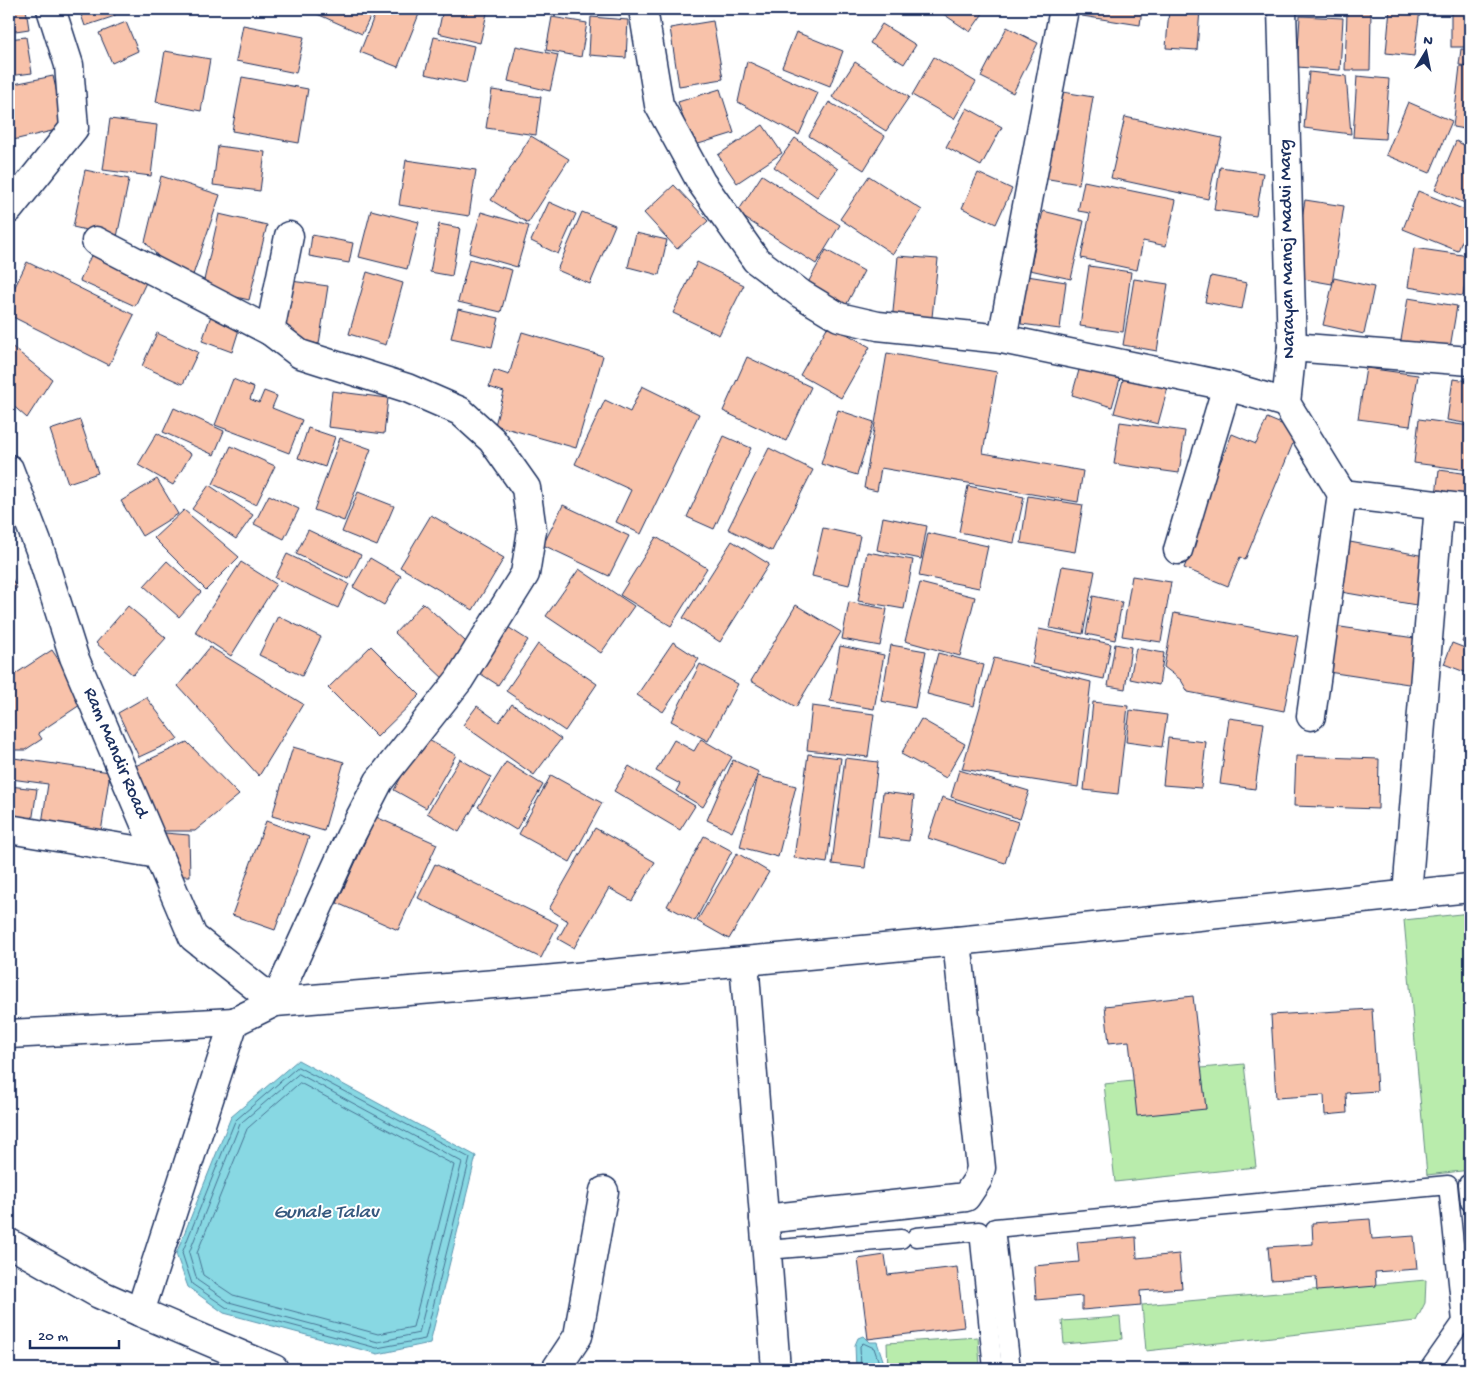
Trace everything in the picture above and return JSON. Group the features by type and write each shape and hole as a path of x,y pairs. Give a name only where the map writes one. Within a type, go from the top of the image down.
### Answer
{"street":[{"path":"9,209 74,128 69,65 51,9"},
{"path":"643,9 659,105 701,182 756,260 801,294 839,317 878,326 1002,339 1226,386 1286,403 1342,494 1311,716"},
{"path":"1002,339 1064,9"},
{"name":"Narayan Manoj Madvi Marg","path":"1282,9 1292,347 1286,403"},
{"path":"270,330 289,236"},
{"path":"96,241 270,330 300,354 407,388 460,411 492,440 526,488 532,530 525,574 459,680 379,781 350,837 275,1002"},
{"path":"1292,347 1470,361"},
{"path":"1178,550 1226,386"},
{"name":"Ram Mandir Road","path":"9,469 40,550 74,657 194,937 275,1002"},
{"path":"1342,494 1470,509"},
{"path":"1408,894 1439,505"},
{"path":"9,829 158,854"},
{"path":"9,1034 234,1022 275,1002 957,941 1470,888"},
{"path":"764,1219 966,1197 978,1179 981,1168 957,941"},
{"path":"744,961 776,1369"},
{"path":"140,1312 234,1022"},
{"path":"556,1369 578,1336 604,1191"},
{"path":"9,1244 99,1294 274,1369"}],"lane":[{"path":"1470,1184 1468,1184 1470,1202"},
{"path":"1011,1369 994,1228 1448,1185 1462,1322 1429,1369"},
{"path":"767,1250 979,1231 992,1369"}],"green space":[{"path":"1470,913 1470,1170 1427,1175 1404,920"},
{"path":"1244,1064 1256,1167 1115,1182 1104,1084 1133,1081 1206,1109 1201,1068"},
{"path":"1426,1280 1425,1303 1416,1321 1146,1351 1142,1305"},
{"path":"1120,1317 1122,1339 1064,1344 1062,1321"},
{"path":"978,1337 980,1366 888,1369 887,1343"}],"water":[{"name":"Gunale Talav","path":"298,1060 476,1156 430,1343 378,1354 224,1313 188,1287 176,1254 231,1117"},
{"path":"863,1336 869,1342 877,1342 886,1369 856,1369 855,1345 858,1338"}],"building":[{"path":"9,9 26,9 29,29 9,32"},
{"path":"79,9 113,9 115,16 85,26"},
{"path":"166,9 213,9 167,14"},
{"path":"306,9 374,9 362,34"},
{"path":"377,9 421,9 398,67 360,52"},
{"path":"443,9 488,9 480,43 438,33"},
{"path":"735,9 751,9 751,12"},
{"path":"936,9 986,9 970,32"},
{"path":"1084,9 1142,9 1140,25 1082,16"},
{"path":"1169,9 1200,9 1197,50 1166,48"},
{"path":"1390,9 1420,10 1414,56 1386,53"},
{"path":"1347,12 1371,12 1370,70 1345,70"},
{"path":"1451,12 1470,12 1470,47 1451,47"},
{"path":"1300,16 1343,18 1340,70 1297,67"},
{"path":"552,17 587,23 581,57 546,50"},
{"path":"591,17 628,20 626,58 589,55"},
{"path":"713,21 723,79 679,86 670,28"},
{"path":"126,22 138,51 112,63 99,33"},
{"path":"882,24 916,45 904,64 870,43"},
{"path":"243,25 304,37 296,73 236,61"},
{"path":"1007,27 1038,43 1013,93 981,77"},
{"path":"796,32 843,51 830,86 782,67"},
{"path":"26,37 32,73 9,76 9,39"},
{"path":"434,37 474,46 466,83 425,74"},
{"path":"516,46 558,55 550,91 508,81"},
{"path":"1461,49 1470,50 1470,66 1459,65"},
{"path":"165,51 210,59 201,111 156,102"},
{"path":"934,57 976,82 954,119 912,95"},
{"path":"747,61 818,93 799,135 738,102"},
{"path":"855,62 909,97 886,131 832,97"},
{"path":"1460,66 1470,67 1470,130 1453,127"},
{"path":"1309,72 1346,76 1351,134 1304,128"},
{"path":"53,76 65,128 9,141 9,85"},
{"path":"1357,76 1389,79 1385,139 1353,137"},
{"path":"242,77 308,89 299,143 232,131"},
{"path":"720,89 734,133 692,146 678,102"},
{"path":"492,90 541,97 536,135 486,128"},
{"path":"1051,90 1093,97 1079,184 1037,177"},
{"path":"829,102 885,136 864,170 809,136"},
{"path":"1408,102 1452,121 1430,173 1386,155"},
{"path":"967,108 1002,127 981,166 946,147"},
{"path":"1125,117 1222,138 1208,199 1111,178"},
{"path":"110,119 157,125 151,176 103,170"},
{"path":"763,125 782,153 737,183 718,155"},
{"path":"531,136 569,159 528,223 491,200"},
{"path":"795,138 838,169 817,197 774,167"},
{"path":"1456,141 1470,148 1470,197 1467,204 1435,190"},
{"path":"218,146 265,152 260,191 213,185"},
{"path":"406,160 476,170 469,216 399,205"},
{"path":"1220,167 1263,173 1256,216 1214,210"},
{"path":"85,170 129,179 117,237 73,227"},
{"path":"978,173 1012,189 996,224 962,208"},
{"path":"762,175 840,225 816,264 737,213"},
{"path":"161,176 220,195 193,275 173,272 145,242"},
{"path":"869,176 922,210 893,254 840,219"},
{"path":"1084,181 1176,200 1166,246 1143,241 1137,270 1081,258 1090,213 1078,211"},
{"path":"674,185 708,221 677,249 644,213"},
{"path":"1418,191 1470,212 1470,221 1458,251 1403,229"},
{"path":"1305,200 1344,206 1332,284 1292,277"},
{"path":"549,202 576,214 558,254 531,241"},
{"path":"371,210 419,222 407,269 359,257"},
{"path":"1043,211 1084,221 1071,279 1030,270"},
{"path":"481,212 529,226 517,267 469,253"},
{"path":"582,212 615,225 590,284 557,270"},
{"path":"219,214 267,225 249,300 202,289"},
{"path":"439,224 460,228 452,276 430,272"},
{"path":"636,233 667,240 659,275 628,267"},
{"path":"312,235 353,243 349,263 309,256"},
{"path":"95,246 150,274 135,306 80,281"},
{"path":"1414,248 1469,256 1463,296 1408,287"},
{"path":"826,250 864,271 843,311 804,290"},
{"path":"898,256 938,259 931,327 892,323"},
{"path":"469,259 512,270 501,312 458,302"},
{"path":"27,262 134,315 109,365 9,315 9,299"},
{"path":"697,262 744,285 719,335 673,313"},
{"path":"1089,266 1131,272 1123,332 1080,326"},
{"path":"367,272 403,283 386,345 349,334"},
{"path":"1027,276 1066,282 1060,329 1021,324"},
{"path":"1211,276 1247,283 1242,309 1205,302"},
{"path":"1334,278 1374,287 1364,334 1323,325"},
{"path":"1134,279 1168,284 1157,351 1123,345"},
{"path":"291,281 328,286 319,344 282,338"},
{"path":"1408,298 1457,306 1449,354 1400,346"},
{"path":"458,309 499,318 492,347 451,338"},
{"path":"213,310 242,320 232,352 202,341"},
{"path":"829,324 870,347 841,398 800,375"},
{"path":"522,332 603,356 576,448 495,425 504,392 489,387 494,370 509,375"},
{"path":"157,333 198,352 183,384 142,366"},
{"path":"10,345 52,379 27,418 9,402"},
{"path":"887,353 997,372 983,453 1083,471 1078,502 881,468 877,491 864,488"},
{"path":"1083,356 1123,368 1112,407 1072,395"},
{"path":"747,357 811,387 786,441 723,411"},
{"path":"1366,368 1418,375 1410,426 1358,419"},
{"path":"1126,369 1170,380 1158,424 1114,413"},
{"path":"233,379 254,388 250,399 259,403 264,391 277,396 272,408 302,420 289,453 215,425"},
{"path":"1453,379 1470,381 1470,424 1447,420"},
{"path":"642,386 699,414 641,534 616,522 631,490 575,464 605,400 630,412"},
{"path":"332,391 388,398 384,434 328,427"},
{"path":"174,408 224,431 214,455 163,432"},
{"path":"838,410 874,422 857,475 821,464"},
{"path":"1267,418 1298,431 1245,560 1240,557 1228,586 1184,568 1195,540 1189,538 1232,434 1256,444"},
{"path":"1419,419 1470,426 1468,470 1414,463"},
{"path":"80,420 98,473 68,483 50,430"},
{"path":"1120,422 1185,431 1179,473 1114,464"},
{"path":"308,428 335,437 325,467 298,458"},
{"path":"157,433 191,454 173,485 138,465"},
{"path":"724,436 751,448 714,529 687,517"},
{"path":"340,438 371,449 344,521 314,510"},
{"path":"231,446 275,466 256,505 213,484"},
{"path":"769,448 813,470 772,551 728,529"},
{"path":"1439,470 1470,474 1470,507 1435,503"},
{"path":"157,479 178,514 142,536 121,501"},
{"path":"209,485 253,515 236,539 192,509"},
{"path":"968,486 1024,497 1014,543 959,532"},
{"path":"358,492 394,506 377,546 342,532"},
{"path":"269,495 299,509 284,539 254,524"},
{"path":"1028,496 1083,505 1075,552 1021,543"},
{"path":"563,505 629,536 609,576 543,545"},
{"path":"184,510 239,557 206,590 154,538"},
{"path":"431,515 504,558 473,610 400,567"},
{"path":"883,517 927,526 921,559 877,550"},
{"path":"823,528 860,536 849,585 812,576"},
{"path":"308,530 361,555 349,579 296,554"},
{"path":"928,533 988,546 979,588 919,576"},
{"path":"656,537 707,568 671,626 620,595"},
{"path":"732,541 769,564 720,642 683,618"},
{"path":"1350,542 1430,557 1422,606 1341,592"},
{"path":"867,552 913,560 904,609 858,601"},
{"path":"287,554 349,584 338,608 275,578"},
{"path":"370,558 401,576 384,605 353,587"},
{"path":"167,561 201,592 179,617 144,586"},
{"path":"241,562 276,584 231,656 195,632"},
{"path":"1062,566 1095,571 1083,634 1050,628"},
{"path":"579,569 634,606 601,653 546,616"},
{"path":"9,574 17,588 9,593"},
{"path":"1132,576 1171,582 1161,642 1122,636"},
{"path":"920,583 975,597 960,656 905,641"},
{"path":"1093,596 1122,602 1115,640 1086,634"},
{"path":"849,602 887,609 880,646 842,639"},
{"path":"423,603 475,650 446,681 395,633"},
{"path":"796,605 841,632 796,707 751,681"},
{"path":"128,606 166,638 133,675 96,643"},
{"path":"1174,613 1298,636 1284,711 1188,692 1181,680 1164,667"},
{"path":"278,616 321,637 302,676 259,655"},
{"path":"500,622 528,640 498,685 470,667"},
{"path":"1470,622 1470,645 1462,642"},
{"path":"1334,626 1421,639 1415,685 1328,672"},
{"path":"1039,629 1111,644 1104,679 1032,664"},
{"path":"673,642 699,659 663,712 637,695"},
{"path":"1452,643 1470,650 1470,674 1444,664"},
{"path":"538,644 597,684 565,731 506,691"},
{"path":"1115,644 1131,647 1125,689 1108,686"},
{"path":"891,645 926,651 915,708 881,701"},
{"path":"371,646 420,695 377,737 328,688"},
{"path":"840,646 884,655 874,709 830,701"},
{"path":"210,647 303,704 259,776 178,686"},
{"path":"1136,648 1164,653 1159,685 1130,679"},
{"path":"52,650 86,701 38,733 42,739 25,750 9,750 9,678"},
{"path":"938,653 984,665 974,706 927,694"},
{"path":"994,658 1091,682 1078,787 962,769"},
{"path":"700,664 738,684 708,741 671,721"},
{"path":"146,697 178,739 139,757 118,713"},
{"path":"1093,702 1128,706 1118,794 1084,790"},
{"path":"512,704 561,739 534,775 463,725 477,706 499,722"},
{"path":"812,706 874,714 868,757 807,750"},
{"path":"1130,710 1167,715 1162,747 1126,742"},
{"path":"1229,718 1264,723 1255,789 1220,784"},
{"path":"921,719 965,744 946,778 901,754"},
{"path":"423,737 456,755 426,808 394,790"},
{"path":"1168,738 1206,742 1201,788 1163,785"},
{"path":"701,739 732,757 703,807 676,791 680,784 656,771 674,740 694,751"},
{"path":"187,742 239,795 195,831 156,831 131,768"},
{"path":"293,747 344,762 324,831 272,816"},
{"path":"808,754 841,758 827,863 794,858"},
{"path":"1296,756 1379,759 1378,809 1294,806"},
{"path":"14,758 110,772 100,839 41,830 48,784 11,779"},
{"path":"845,758 878,762 865,868 832,864"},
{"path":"460,759 491,777 459,832 427,813"},
{"path":"733,760 759,772 732,832 707,820"},
{"path":"506,762 543,785 516,830 478,807"},
{"path":"629,766 695,806 680,830 614,791"},
{"path":"959,770 1029,791 1020,819 951,797"},
{"path":"551,775 602,803 570,862 519,834"},
{"path":"758,776 796,786 778,857 740,847"},
{"path":"9,786 37,789 31,829 9,826"},
{"path":"883,792 914,796 909,841 878,837"},
{"path":"942,797 1018,822 1005,863 928,838"},
{"path":"376,817 437,844 398,930 337,903"},
{"path":"266,821 309,837 275,930 232,915"},
{"path":"595,828 655,862 632,901 609,888 574,948 558,939 568,921 549,909"},
{"path":"165,833 189,835 190,876 173,876"},
{"path":"704,836 732,851 695,921 667,906"},
{"path":"737,853 769,872 729,939 697,921"},
{"path":"435,864 558,924 541,958 418,898"},
{"path":"1193,996 1206,1109 1137,1116 1129,1041 1109,1043 1105,1006"},
{"path":"1372,1009 1377,1091 1346,1093 1347,1113 1325,1115 1324,1095 1276,1098 1271,1015"},
{"path":"1370,1219 1372,1239 1414,1236 1417,1269 1375,1272 1376,1286 1317,1291 1316,1277 1271,1280 1268,1247 1313,1244 1312,1223"},
{"path":"1136,1237 1137,1258 1179,1254 1182,1288 1140,1291 1141,1305 1082,1310 1082,1296 1036,1300 1034,1266 1079,1262 1077,1242"},
{"path":"885,1255 888,1275 957,1267 964,1327 868,1339 858,1259"}]}
